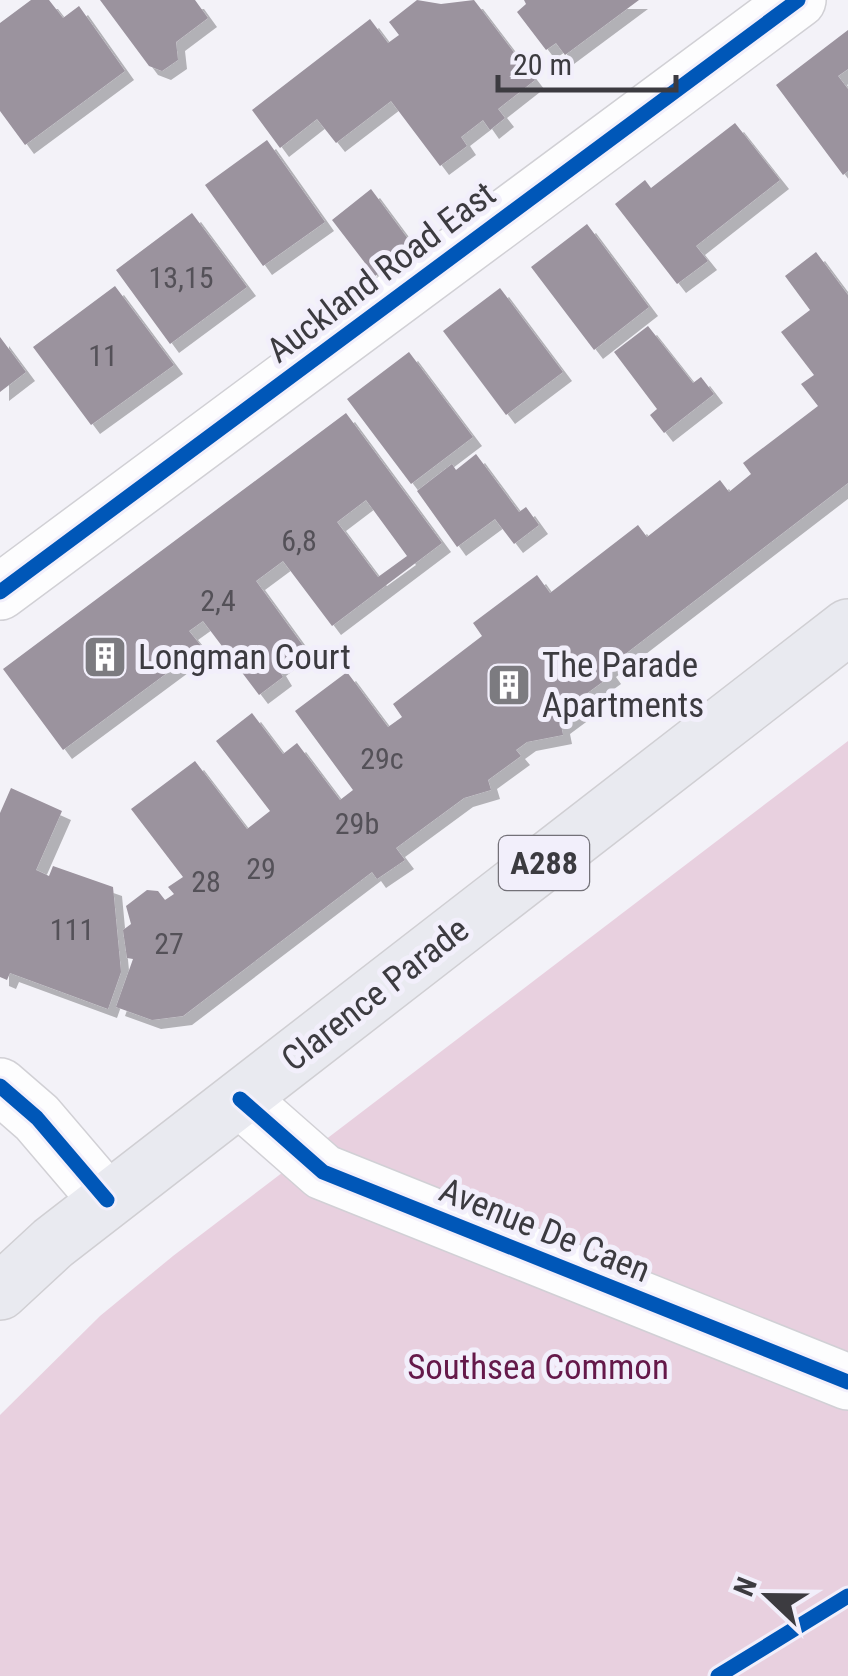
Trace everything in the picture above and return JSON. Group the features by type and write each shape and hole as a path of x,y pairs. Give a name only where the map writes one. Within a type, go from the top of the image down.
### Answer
{"main road":[{"name":"Clarence Parade","path":"0,1292 108,1200 848,627"}],"street":[{"name":"Auckland Road East","path":"0,592 798,0"},
{"path":"0,1086 37,1118 108,1200"},
{"name":"Avenue De Caen","path":"240,1099 324,1172 848,1382"}],"green space":[{"name":"Southsea Common","path":"848,741 848,1676 0,1676 0,1415 100,1316 173,1256"}],"building":[{"path":"31,0 49,0 63,18 79,6 125,71 25,145 0,111 0,23"},
{"path":"100,0 195,0 208,18 176,42 178,60 162,71 149,66"},
{"path":"417,0 441,4 474,0 535,80 498,109 505,118 490,130 483,120 461,137 467,146 440,166 391,101 336,143 317,119 280,148 252,110 370,19 388,43 399,35 389,22"},
{"path":"524,0 639,0 565,55 556,43 546,50 517,12 526,4"},
{"path":"848,30 848,69 838,76 848,89 848,171 843,175 776,85"},
{"path":"735,123 780,180 696,246 708,261 677,284 615,204 645,180 651,188"},
{"path":"267,140 325,222 263,266 205,185"},
{"path":"371,189 414,247 375,276 332,220"},
{"path":"192,213 247,287 170,344 116,270"},
{"path":"587,224 649,307 594,350 531,267"},
{"path":"816,252 848,295 848,483 607,668 612,675 586,694 592,702 561,725 563,735 527,742 516,750 521,756 488,780 491,790 464,798 396,848 405,860 377,879 372,872 183,1016 152,1020 116,1007 133,959 127,958 123,930 131,924 126,906 147,890 158,891 165,900 174,894 168,887 183,877 131,809 195,761 247,829 270,811 216,741 252,713 283,754 297,743 340,800 353,790 295,711 347,672 388,727 402,717 393,704 482,636 473,623 537,575 550,593 638,525 647,537 720,480 729,492 751,474 743,463 818,406 801,384 814,375 781,332 810,310 785,276"},
{"path":"115,286 174,365 91,425 33,347"},
{"path":"500,288 563,372 506,415 443,331"},
{"path":"648,326 693,383 701,377 714,394 664,433 650,415 657,409 614,352"},
{"path":"0,337 26,372 0,392"},
{"path":"409,352 473,437 411,484 347,399"},
{"path":"346,413 442,543 332,626 283,561 256,581 304,647 277,667 283,677 259,695 203,621 189,631 202,647 63,750 3,669","holes":["366,500 407,556 378,577 337,522"]},
{"path":"476,454 519,512 526,507 539,525 514,544 495,519 457,547 417,491 452,464 456,470"},
{"path":"11,788 62,811 36,870 49,876 53,866 113,887 121,972 108,1009 10,973 7,980 0,977 0,813"}],"cycle path":[{"path":"0,592 798,0"},
{"path":"0,1086 37,1118 107,1200"},
{"path":"240,1099 323,1172 848,1382"},
{"path":"718,1676 848,1596"}],"place":[{"name":"Longman Court","path":"105,657"},
{"name":"The Parade Apartments","path":"509,685"}]}
